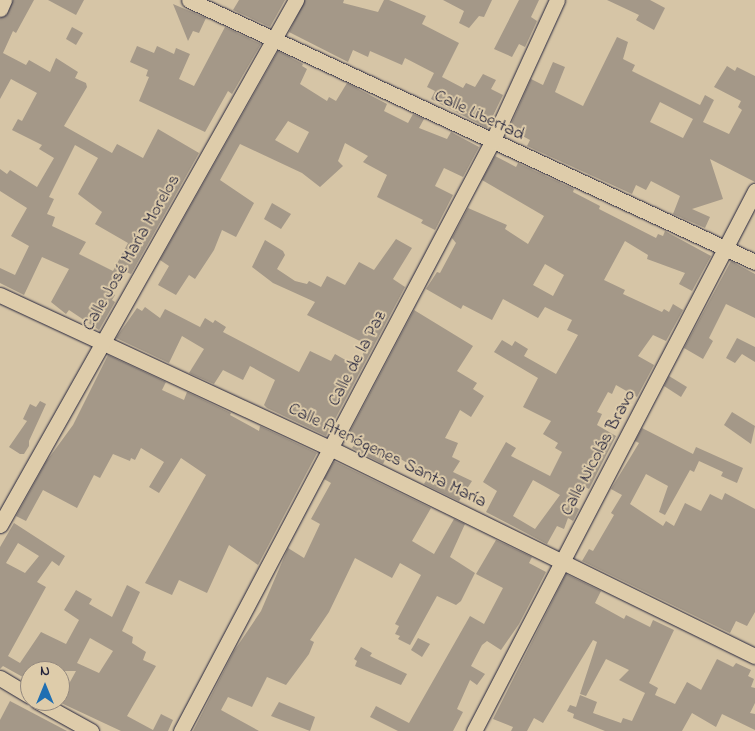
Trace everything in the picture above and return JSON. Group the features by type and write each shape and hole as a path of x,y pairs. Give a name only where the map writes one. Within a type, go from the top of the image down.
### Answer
{"street":[{"path":"0,9 4,0"},
{"name":"Calle Libertad","path":"189,0 275,42 755,262"},
{"name":"Calle José María Morelos","path":"0,525 275,42 296,0"},
{"name":"Calle de la Paz","path":"181,731 332,449 492,142 557,0"},
{"name":"Calle Nicolás Bravo","path":"474,731 727,249 755,191"},
{"name":"Calle Atenógenes Santa María","path":"0,295 332,449 755,656"},
{"path":"0,678 20,690"},
{"path":"55,711 91,731"}],"building":[{"path":"13,0 34,0 16,33 13,31 3,53 26,65 29,60 50,72 56,58 78,72 75,78 86,83 87,87 64,126 112,153 117,144 143,158 158,129 199,153 131,274 126,272 113,293 115,295 112,300 115,302 99,330 69,310 66,314 51,302 69,269 42,257 24,295 0,283 0,268 15,275 29,246 11,236 27,208 0,191 0,169 7,174 10,170 37,187 54,158 39,149 42,145 12,130 18,119 22,121 37,93 11,79 0,99 0,18 8,13","holes":["75,145 98,158 78,194 102,212 95,224 128,243 113,271 79,254 86,242 52,226 55,217 47,214 54,199 49,197"]},
{"path":"48,0 84,0 76,15"},
{"path":"239,0 285,0 270,27 233,10"},
{"path":"305,0 344,0 343,3 378,12 384,0 389,0 426,16 422,24 459,43 442,77 463,88 466,83 475,87 483,74 496,80 491,89 503,95 487,128 431,99 435,91 427,87 434,73 405,58 402,65 370,51 368,57 353,50 348,62 289,32"},
{"path":"443,0 492,0 484,17 479,16 469,28 459,23 464,11"},
{"path":"519,0 539,0 531,17 537,21 525,47 519,44 512,57 494,49"},
{"path":"607,0 650,0 665,8 654,30 636,20 639,15"},
{"path":"173,4 206,18 199,33 193,31 188,41"},
{"path":"72,27 83,33 76,45 66,39"},
{"path":"225,27 261,44 232,94 228,91 205,132 139,101 149,77 146,76 148,70 130,62 137,46 154,53 157,46 174,54 176,48 190,54 179,79 194,86"},
{"path":"617,37 628,42 623,59 635,65 632,71 700,105 705,95 714,100 703,122 729,134 742,110 738,107 741,101 714,87 727,66 735,71 737,67 755,76 755,182 710,159 723,199 692,209 710,217 705,228 673,214 680,196 651,181 646,190 636,185 632,194 527,146 530,140 515,132 517,127 511,124 531,79 543,85 553,62 565,67 555,92 583,106","holes":["660,102 693,119 683,138 650,122"]},
{"path":"278,51 303,64 302,66 307,69 300,84 327,101 329,97 336,101 347,83 387,104 384,111 408,123 413,114 424,119 419,128 447,139 451,132 479,147 463,177 444,168 435,186 453,195 435,230 421,223 423,220 377,197 387,175 363,162 368,156 345,143 338,161 343,166 320,187 302,173 240,144 220,180 254,203 236,237 222,230 214,250 195,279 189,275 176,295 158,285 169,266 160,260","holes":["288,121 309,132 298,153 275,140"]},
{"path":"495,156 516,167 518,163 574,189 573,192 600,206 599,209 656,238 658,234 663,236 665,231 711,256 692,291 679,284 685,273 647,259 648,255 625,241 604,280 625,290 623,294 662,312 664,309 669,312 673,304 683,310 666,341 653,335 638,356 654,365 637,397 616,385 612,394 608,392 597,412 602,414 597,425 616,436 589,489 583,486 572,505 579,509 573,521 568,518 564,529 557,526 547,544 486,512 497,491 483,482 506,442 516,448 511,456 550,476 562,452 555,448 558,443 543,434 551,421 523,407 538,378 494,352 502,340 512,346 515,341 528,349 524,356 556,374 578,335 567,330 572,320 545,307 538,318 503,299 492,320 463,305 461,309 426,289 437,272 440,273 456,243 452,238 468,208 507,225 505,229 528,244 544,216 482,180","holes":["545,264 564,275 553,296 533,285","533,480 560,495 535,529 513,516"]},
{"path":"272,203 291,214 281,229 264,219"},
{"path":"396,239 412,248 393,279 405,287 326,436 267,408 264,405 275,380 250,366 243,380 223,370 214,384 189,373 204,349 182,336 169,363 116,338 137,308 142,311 145,307 160,318 165,309 200,327 205,318 213,323 215,320 226,327 223,332 299,372 310,351 331,361 335,354 356,366 368,345 307,315 315,302 273,283 252,267 265,240 283,251 285,255 277,269 295,281 307,284 309,281 321,287 327,276 345,285 359,262 374,270"},
{"path":"731,261 755,274 755,318 726,304 709,338 713,341 703,359 684,348"},
{"path":"414,310 473,346 457,371 477,383 473,389 484,396 471,417 460,410 445,438 458,443 452,457 460,461 453,472 472,481 459,501 424,484 429,476 389,452 383,464 352,448 357,441 348,435"},
{"path":"737,338 755,347 755,362 742,354 735,363 726,358"},
{"path":"108,355 166,382 162,390 184,400 187,392 231,413 230,415 259,431 260,426 317,453 258,565 229,545 207,593 179,580 172,595 145,583 206,475 181,458 159,493 149,487 164,462 141,448 135,460 131,458 130,461 113,454 100,478 94,475 77,508 43,490 26,521 16,516 46,462 73,425"},
{"path":"669,376 687,387 681,397 664,386"},
{"path":"40,401 46,404 29,441 29,446 24,454 20,454 9,447 27,421 23,419 30,404 36,407"},
{"path":"732,412 755,426 751,444 724,425"},
{"path":"642,428 693,454 696,447 743,468 737,483 721,476 723,472 699,461 694,472 690,470 665,515 659,512 668,486 646,474 630,504 663,526 666,521 674,526 685,503 701,511 710,494 722,500 725,493 755,509 755,612 747,626 736,621 730,633 582,561 589,549 593,551 614,515 611,513 622,495 611,489 639,443 635,441"},
{"path":"334,461 431,508 412,541 434,554 454,519 465,524 450,557 475,573 461,601 456,605 437,596 410,645 398,639 400,636 395,634 399,626 395,624 421,575 400,563 392,578 355,558 329,612 310,640 314,642 309,654 286,685 267,677 252,707 228,697 221,710 259,731 193,731 234,651 261,611 288,548 304,558 320,524 311,519 331,483 324,479"},
{"path":"14,523 65,556 59,566 52,561 37,582 46,587 8,656 20,663 20,675 3,666 0,669 0,547","holes":["18,543 39,556 25,573 6,563"]},
{"path":"496,540 532,557 529,563 546,572 519,624 501,650 487,641 482,645 471,666 485,674 477,685 470,680 457,709 463,712 453,731 398,731 370,717 376,706 409,723 470,616 484,624 503,588 476,574"},
{"path":"566,574 601,591 595,603 624,619 626,615 650,627 653,620 674,630 649,683 658,688 655,695 675,704 687,682 701,690 717,659 733,667 736,663 751,670 748,676 754,679 751,687 755,688 755,703 750,713 755,714 755,730 722,714 716,727 692,713 682,731 605,731 573,718 574,714 567,711 570,705 576,707 580,695 597,702 593,713 621,723 623,718 632,721 645,693 619,680 629,670 606,659 586,696 580,694 597,642 593,640 543,723 534,718 527,731 511,731 513,727 493,719"},
{"path":"127,585 140,592 122,631 133,637 132,643 146,652 143,660 156,666 127,716 153,730 161,714 173,720 168,731 121,731 70,707 70,682 76,671 70,671 70,661 21,661 41,632 66,644 79,620 64,610 76,590 92,599 89,604 112,617","holes":["90,638 113,651 99,673 77,663"]},
{"path":"418,638 430,644 422,657 411,650"},
{"path":"361,647 372,653 370,656 407,674 401,685 355,666 357,661 354,659"},
{"path":"10,701 20,706 20,711 29,711 67,731 0,731 0,720"},
{"path":"279,702 315,717 310,731 271,716"}]}
